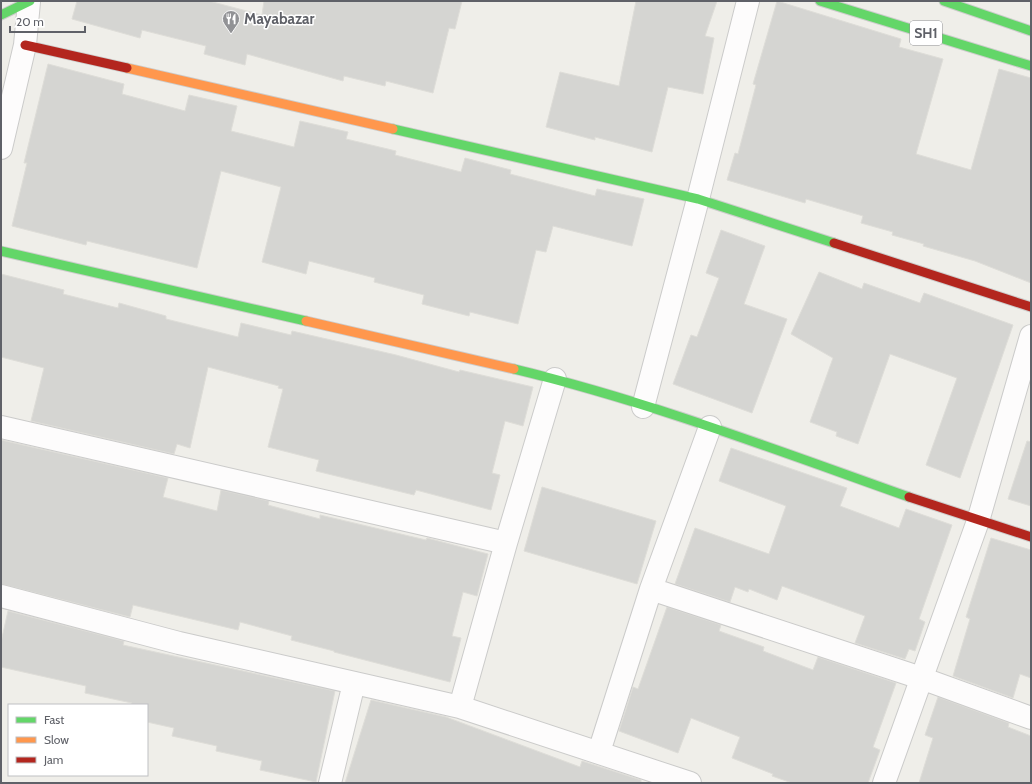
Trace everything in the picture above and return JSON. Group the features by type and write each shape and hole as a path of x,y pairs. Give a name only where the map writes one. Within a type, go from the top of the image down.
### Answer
{"street":[{"path":"1,15 29,1"},
{"path":"1,148 25,45 29,1"},
{"path":"642,407 698,199 748,1"},
{"name":"SH1","path":"820,1 1031,66"},
{"name":"SH1","path":"944,1 1031,31"},
{"path":"25,45 698,199 1031,307"},
{"path":"1,251 554,379 710,427 978,521 1031,538"},
{"path":"884,783 978,521 1031,336"},
{"path":"460,707 554,379"},
{"path":"1,427 506,543"},
{"path":"599,752 651,589 710,427"},
{"path":"651,589 921,678 1031,718"},
{"path":"1,596 180,643 460,707 690,783"},
{"path":"330,783 354,683"}],"building":[{"path":"77,1 209,1 262,15 264,1 462,1 455,29 449,28 433,93 386,81 385,86 344,76 343,81 247,54 245,65 204,54 206,46 142,30 140,38 72,19"},
{"path":"636,1 717,1 705,36 714,38 703,94 668,87 652,152 595,137 595,140 546,127 560,72 619,86"},
{"path":"777,1 901,39 899,47 943,59 916,154 971,170 999,69 1031,78 1031,283 975,261 923,246 924,244 892,235 893,232 861,223 863,216 806,199 805,203 727,180 735,153 738,154 756,85 753,84"},
{"path":"48,64 124,84 122,94 185,111 189,95 237,106 231,131 294,147 300,121 348,132 346,139 396,151 395,155 461,172 465,158 511,170 510,174 595,196 597,189 644,199 632,246 553,226 546,252 536,250 518,324 470,312 469,316 422,304 424,295 374,282 375,278 309,261 306,274 262,262 281,187 221,171 197,268 87,241 86,245 12,226 27,163 24,163"},
{"path":"721,230 765,246 744,304 787,319 752,413 673,384 691,335 697,337 719,278 706,273"},
{"path":"819,272 862,289 864,283 920,303 924,293 1013,325 960,478 926,465 957,378 890,354 858,444 836,436 837,432 810,422 833,358 791,334"},
{"path":"1,274 64,290 63,294 118,308 119,303 166,316 166,319 238,337 241,323 291,335 292,331 396,355 459,372 460,370 533,387 523,426 505,421 492,473 500,475 491,510 416,490 414,495 316,471 319,460 268,447 283,389 278,388 279,386 208,367 190,448 177,444 174,454 31,421 44,368 1,357"},
{"path":"1,440 168,478 163,497 217,511 221,490 269,501 268,505 320,519 320,515 426,540 427,538 488,554 477,596 463,592 452,636 461,638 450,682 291,640 292,636 240,622 238,630 133,605 130,617 1,584"},
{"path":"1027,441 1031,442 1031,506 1008,499"},
{"path":"731,448 847,488 840,506 899,528 906,509 952,525 919,619 925,622 915,651 909,649 905,659 855,643 865,616 782,586 777,600 749,589 748,592 735,587 730,602 675,584 695,528 769,554 786,506 719,481"},
{"path":"542,487 656,521 637,584 524,551"},
{"path":"991,538 1031,550 1031,678 1020,674 1013,698 953,676 970,619 966,617"},
{"path":"667,607 721,625 719,631 764,647 763,651 813,670 818,657 896,683 873,747 880,750 868,783 792,783 772,776 773,774 732,758 740,737 691,718 678,753 619,731 633,687 638,689"},
{"path":"8,611 124,641 123,645 335,691 316,782 260,770 262,761 216,751 217,746 172,736 174,728 148,722 148,704 132,704 85,693 86,686 1,667 1,642"},
{"path":"938,697 1009,723 1008,727 1031,736 1031,783 919,783 933,738 925,735"},
{"path":"371,700 446,717 580,767 582,761 641,780 641,783 345,783"}],"traffic: fast":[{"path":"1,15 30,1"},
{"path":"820,1 1031,66"},
{"path":"944,1 1031,31"},
{"path":"393,129 698,199 834,243"},
{"path":"1,251 306,321"},
{"path":"514,369 664,411 909,497"}],"traffic: slow":[{"path":"127,68 393,129"},
{"path":"306,321 514,369"}],"traffic: jam":[{"path":"25,45 127,68"},
{"path":"834,243 1031,307"},
{"path":"909,497 1031,537"}],"place":[{"name":"Mayabazar","path":"231,34"}]}
